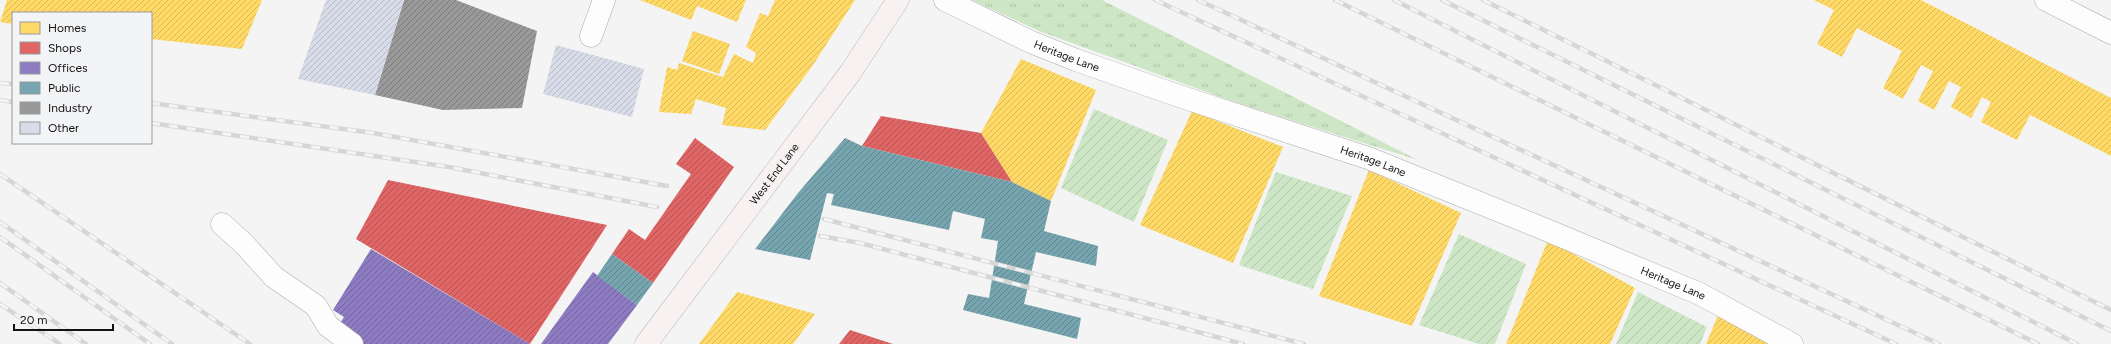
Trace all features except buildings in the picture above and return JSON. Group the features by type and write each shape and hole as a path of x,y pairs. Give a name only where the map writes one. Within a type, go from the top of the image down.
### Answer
{"main road":[{"name":"West End Lane","path":"646,344 850,72 898,0"}],"street":[{"path":"591,36 604,0"},
{"name":"Heritage Lane","path":"945,0 1031,42 1076,60 1176,95 1368,158 1549,230 1700,294 1792,344"},
{"path":"2046,0 2070,5 2111,33"},
{"path":"222,224 244,244 274,277 316,306 328,326 352,344"}],"green space":[{"path":"972,0 1102,0 1418,160 1237,103 1039,31"},
{"path":"1094,109 1168,140 1134,222 1061,188"},
{"path":"1276,172 1352,196 1313,289 1239,265"},
{"path":"1459,234 1526,264 1495,344 1479,344 1419,325"},
{"path":"1638,292 1707,327 1700,344 1616,344"}],"railway":[{"path":"1155,0 1896,344"},
{"path":"1198,0 1939,344"},
{"path":"1335,0 2038,344"},
{"path":"1394,0 2077,344"},
{"path":"1442,0 2111,331"},
{"path":"1483,0 2111,310"},
{"path":"0,83 12,84"},
{"path":"0,100 12,102"},
{"path":"152,103 373,133 667,186"},
{"path":"152,123 449,167 657,207"},
{"path":"0,174 250,344"},
{"path":"824,219 1304,344"},
{"path":"0,222 172,344"},
{"path":"820,236 860,243 1243,344"},
{"path":"0,237 150,344"},
{"path":"0,283 86,344"},
{"path":"0,304 60,344"}]}
